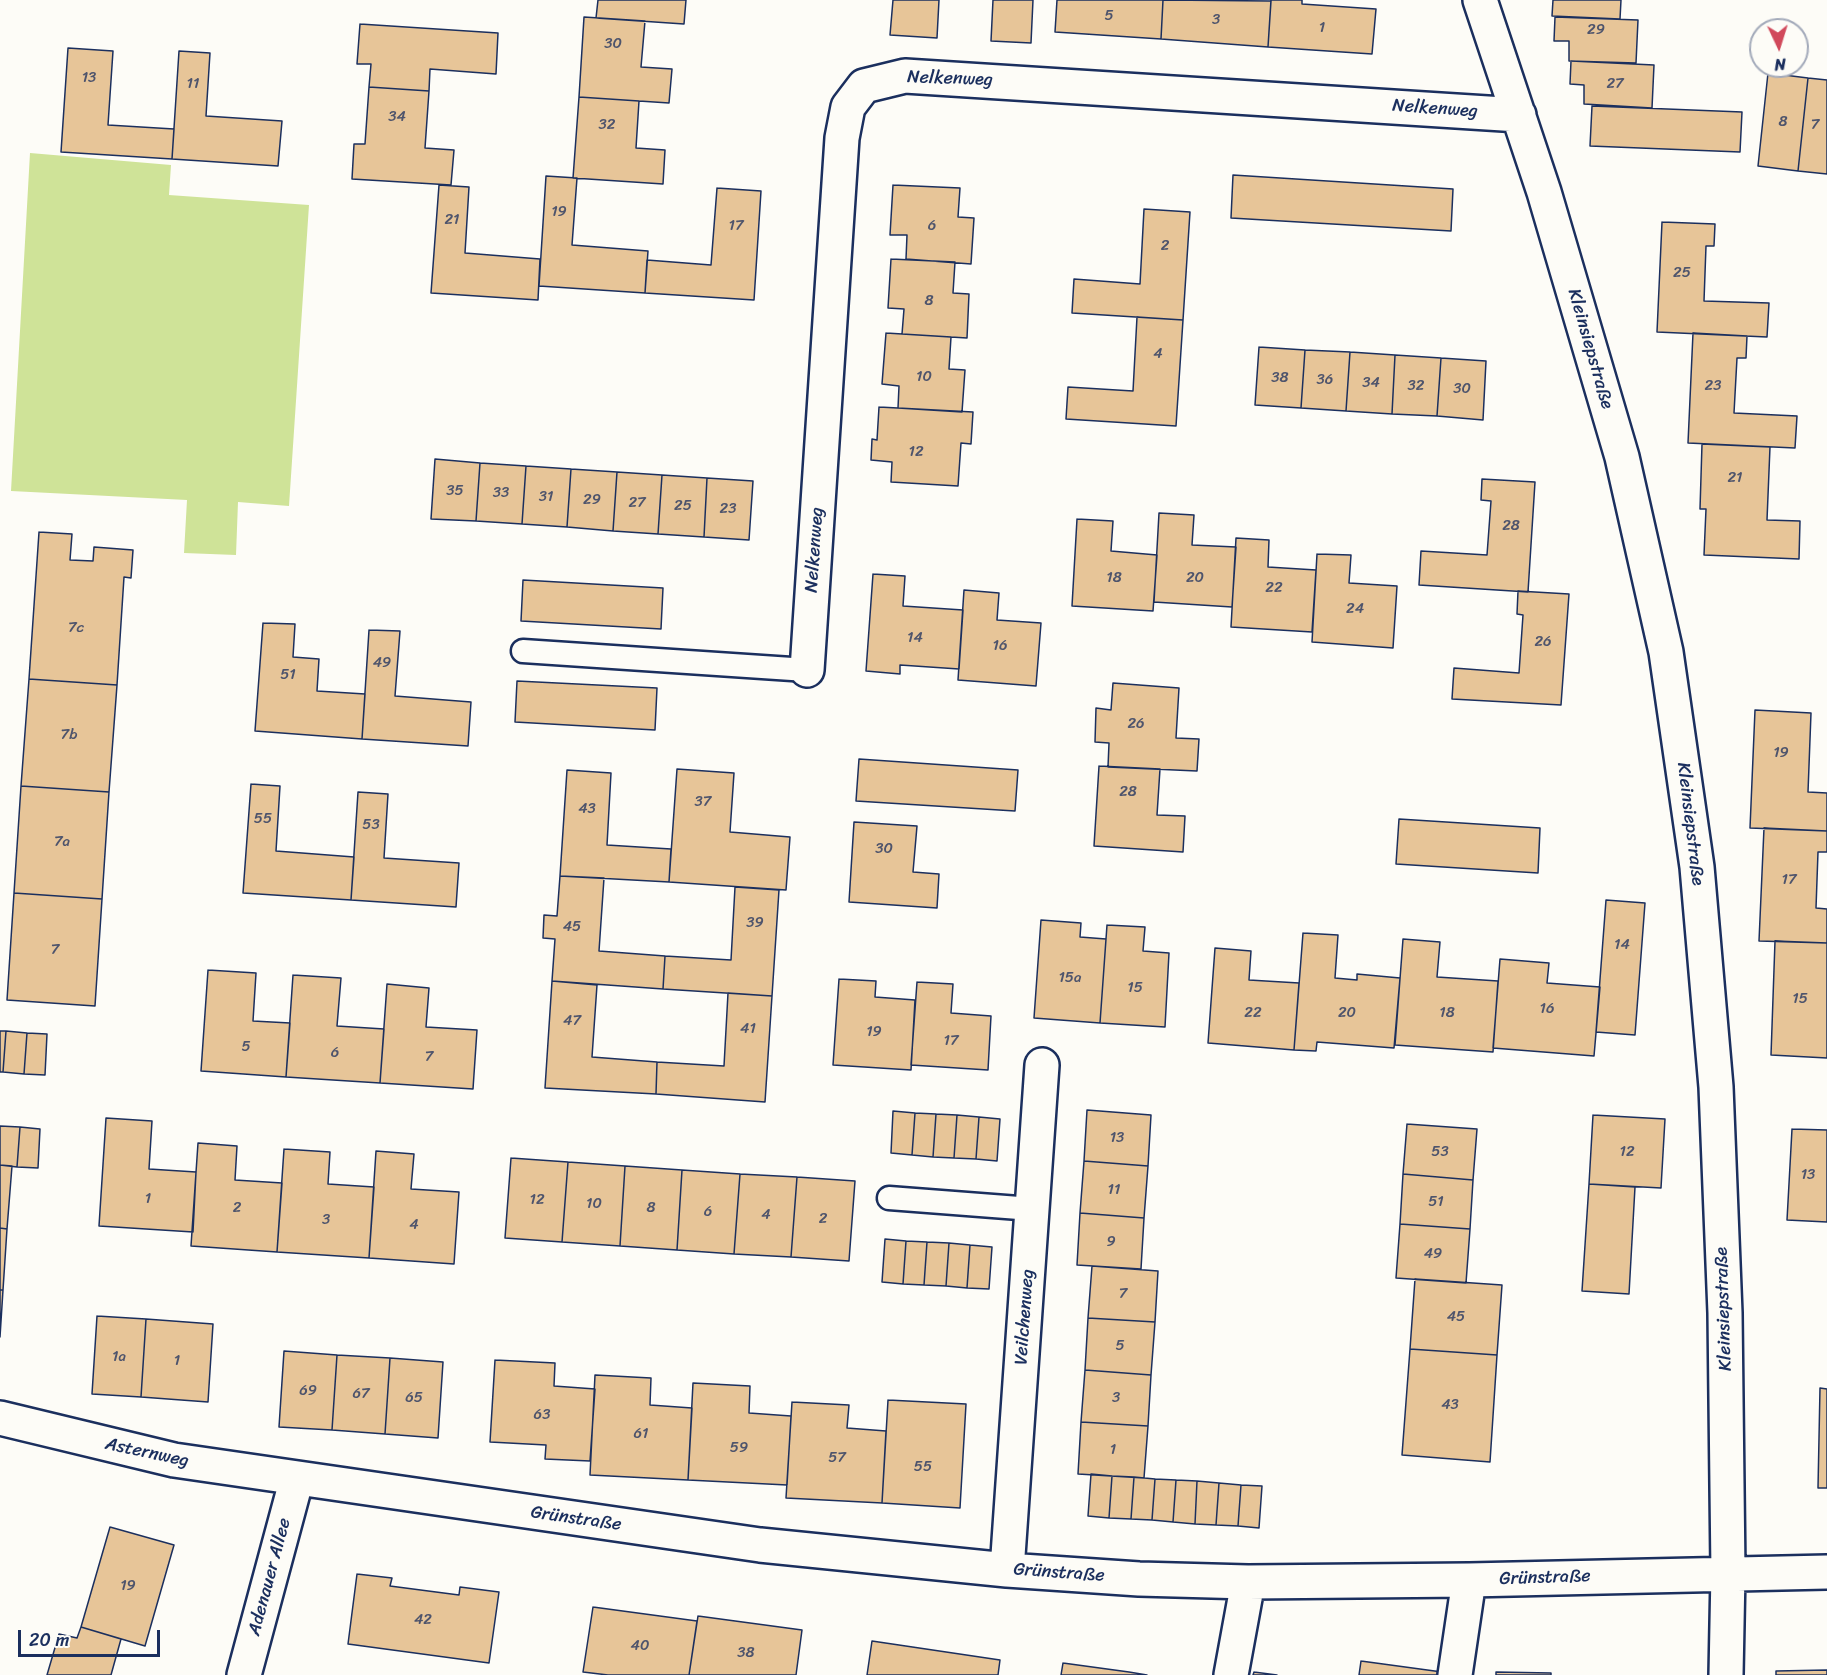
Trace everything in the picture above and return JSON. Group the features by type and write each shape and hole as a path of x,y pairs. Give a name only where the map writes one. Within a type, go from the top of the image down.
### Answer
{"street":[{"name":"Kleinsiepstraße","path":"1479,0 1544,192 1622,457 1666,652 1697,867 1716,1087 1725,1313 1728,1573 1726,1675"},
{"name":"Nelkenweg","path":"807,670 842,138 848,106 864,86 905,76 1519,115"},
{"name":"Veilchenweg","path":"1007,1570 1042,1065"},
{"name":"Asternweg","path":"0,1418 174,1460 297,1478"},
{"name":"Grünstraße","path":"297,1478 760,1545 1007,1570 1139,1579 1248,1582 1469,1580 1827,1572"},
{"name":"Adenauer Allee","path":"244,1675 297,1478"},
{"path":"1455,1675 1469,1580"},
{"path":"1231,1675 1248,1582"}],"lane":[{"path":"523,651 807,670"},
{"path":"889,1198 1032,1209"}],"green space":[{"path":"30,153 171,165 169,195 309,205 289,506 238,502 236,555 184,553 187,500 11,491"}],"building":[{"path":"598,0 686,0 684,24 596,18"},
{"path":"893,0 939,0 937,38 890,35"},
{"path":"993,0 1033,0 1031,43 991,41"},
{"path":"1057,0 1163,0 1161,39 1055,32"},
{"path":"1163,0 1271,1 1268,47 1161,39"},
{"path":"1271,0 1302,0 1302,4 1376,9 1372,54 1268,47"},
{"path":"1553,0 1621,0 1620,19 1552,16"},
{"path":"584,17 645,21 641,67 672,69 669,103 579,97"},
{"path":"1555,17 1638,20 1636,63 1569,61 1569,41 1554,41"},
{"path":"360,24 498,33 496,74 430,69 429,91 369,87 371,64 357,64"},
{"path":"68,48 113,51 108,125 174,129 172,159 61,152"},
{"path":"179,51 210,53 206,116 282,121 278,166 172,159"},
{"path":"1571,61 1654,65 1652,108 1584,104 1584,85 1570,84"},
{"path":"1767,78 1808,78 1798,171 1758,166"},
{"path":"1808,78 1827,80 1827,174 1798,171"},
{"path":"369,87 429,91 425,148 454,150 451,185 352,179 354,144 365,144"},
{"path":"579,97 639,101 636,148 665,150 663,184 573,178"},
{"path":"1592,106 1742,112 1740,152 1590,146"},
{"path":"1233,175 1453,189 1451,231 1231,218"},
{"path":"546,176 577,178 572,245 648,251 645,293 539,286"},
{"path":"439,185 469,187 465,253 540,259 538,300 431,293"},
{"path":"893,185 960,188 958,217 974,218 971,264 906,259 907,235 890,235"},
{"path":"717,188 761,191 754,300 645,293 647,260 711,265"},
{"path":"1144,209 1190,212 1183,320 1072,313 1074,279 1140,284"},
{"path":"1662,222 1715,224 1714,246 1706,246 1704,301 1769,303 1767,337 1657,332"},
{"path":"891,259 955,262 953,293 969,294 967,338 902,334 904,309 888,308"},
{"path":"1137,317 1183,320 1176,426 1066,419 1068,387 1133,391"},
{"path":"886,333 951,337 949,369 965,370 962,412 898,408 899,386 882,384"},
{"path":"1693,333 1747,336 1746,358 1737,358 1734,413 1797,416 1795,448 1688,443"},
{"path":"1259,347 1305,350 1301,408 1255,405"},
{"path":"1305,350 1350,352 1346,411 1301,408"},
{"path":"1350,352 1395,355 1392,414 1346,411"},
{"path":"1395,355 1441,358 1437,416 1392,414"},
{"path":"1441,358 1486,361 1483,420 1437,416"},
{"path":"879,407 973,412 971,444 961,443 958,486 891,482 892,462 871,460 872,439 877,440"},
{"path":"1702,444 1770,447 1767,520 1800,521 1799,559 1704,555 1706,509 1700,509"},
{"path":"435,459 480,463 476,521 431,519"},
{"path":"480,463 526,466 522,524 476,521"},
{"path":"526,466 571,469 567,527 522,524"},
{"path":"571,469 617,472 613,531 567,527"},
{"path":"617,472 662,475 658,534 613,531"},
{"path":"662,475 707,478 704,537 658,534"},
{"path":"707,478 753,481 749,540 704,537"},
{"path":"1482,479 1535,482 1528,592 1419,585 1421,551 1487,555 1491,501 1481,500"},
{"path":"1159,513 1194,515 1192,545 1236,547 1232,607 1154,602"},
{"path":"1077,519 1113,521 1111,551 1157,555 1153,611 1072,606"},
{"path":"39,532 72,534 70,560 93,561 94,547 133,550 131,578 124,577 117,685 29,679"},
{"path":"1236,538 1269,540 1268,567 1316,570 1312,632 1231,627"},
{"path":"1317,554 1351,555 1349,583 1397,586 1393,648 1312,642"},
{"path":"873,574 905,576 903,606 963,610 959,669 900,665 900,674 866,671"},
{"path":"523,580 663,588 661,629 521,621"},
{"path":"964,590 999,593 997,620 1041,623 1036,686 958,680"},
{"path":"1518,591 1569,594 1561,705 1452,699 1454,668 1519,673 1523,615 1517,614"},
{"path":"263,623 295,624 293,657 319,659 317,691 365,694 362,739 255,731"},
{"path":"369,630 400,631 395,696 471,702 468,746 362,739"},
{"path":"29,679 117,685 109,792 21,786"},
{"path":"517,681 657,688 655,730 515,722"},
{"path":"1113,683 1179,688 1176,738 1199,739 1197,771 1108,767 1109,743 1095,742 1096,708 1111,710"},
{"path":"1755,710 1811,713 1808,792 1827,793 1827,831 1750,828"},
{"path":"859,759 1018,770 1015,811 856,801"},
{"path":"1099,766 1160,769 1157,815 1185,816 1183,852 1094,846"},
{"path":"677,769 734,773 730,832 790,837 786,890 669,882"},
{"path":"567,770 611,773 607,845 671,849 669,882 560,876"},
{"path":"251,784 280,786 276,851 354,857 351,900 243,893"},
{"path":"21,786 109,792 102,899 14,893"},
{"path":"358,792 388,794 384,858 459,863 456,907 351,900"},
{"path":"1399,819 1540,828 1538,873 1396,864"},
{"path":"854,822 917,826 913,872 939,874 937,908 849,902"},
{"path":"1764,828 1827,831 1827,852 1818,852 1816,908 1827,909 1827,943 1759,941"},
{"path":"560,876 604,878 599,951 665,956 663,989 552,981 555,939 543,938 544,915 557,916"},
{"path":"735,887 779,890 772,996 663,989 665,956 731,960"},
{"path":"14,893 102,899 95,1006 7,1000"},
{"path":"1606,900 1645,903 1635,1035 1596,1032"},
{"path":"1041,920 1081,923 1080,937 1106,939 1100,1023 1034,1018"},
{"path":"1107,925 1145,927 1143,951 1169,953 1165,1027 1100,1023"},
{"path":"1303,933 1338,935 1335,978 1357,980 1357,974 1400,978 1394,1048 1317,1042 1316,1051 1294,1050"},
{"path":"1403,939 1440,942 1437,977 1498,981 1493,1052 1395,1045"},
{"path":"1775,941 1827,943 1827,1058 1771,1055"},
{"path":"1215,948 1251,951 1249,980 1299,983 1294,1050 1208,1043"},
{"path":"1500,959 1549,963 1547,983 1600,987 1594,1056 1493,1048"},
{"path":"208,970 256,973 253,1021 290,1023 286,1077 201,1071"},
{"path":"293,975 341,978 337,1026 384,1029 380,1083 286,1077"},
{"path":"839,979 876,981 875,997 915,1000 911,1070 833,1065"},
{"path":"552,981 597,985 592,1057 657,1062 656,1094 545,1088"},
{"path":"917,982 953,984 951,1013 991,1016 988,1070 911,1065"},
{"path":"387,984 429,988 426,1027 477,1030 473,1089 380,1083"},
{"path":"728,993 772,996 765,1102 656,1094 657,1062 724,1066"},
{"path":"0,1031 6,1031 3,1072 0,1072"},
{"path":"6,1031 27,1033 24,1074 3,1072"},
{"path":"27,1033 47,1034 45,1075 24,1074"},
{"path":"1087,1110 1151,1115 1148,1166 1084,1161"},
{"path":"893,1111 915,1113 912,1155 891,1153"},
{"path":"915,1113 936,1114 933,1157 912,1155"},
{"path":"936,1114 957,1115 954,1158 933,1157"},
{"path":"957,1115 979,1117 976,1159 954,1158"},
{"path":"1593,1115 1665,1119 1661,1188 1589,1184"},
{"path":"979,1117 1000,1119 997,1161 976,1159"},
{"path":"106,1118 152,1121 149,1169 196,1172 193,1232 99,1226"},
{"path":"1407,1124 1477,1129 1473,1180 1403,1174"},
{"path":"0,1126 20,1127 17,1167 0,1165"},
{"path":"20,1127 40,1129 38,1168 17,1167"},
{"path":"1792,1129 1827,1130 1827,1222 1787,1220"},
{"path":"198,1143 237,1146 235,1180 282,1183 277,1252 191,1246"},
{"path":"284,1149 330,1152 328,1184 374,1187 369,1258 277,1252"},
{"path":"376,1151 414,1154 411,1189 459,1192 454,1264 369,1258"},
{"path":"511,1158 568,1162 562,1242 505,1238"},
{"path":"1084,1161 1148,1166 1144,1218 1080,1213"},
{"path":"568,1162 625,1166 620,1246 562,1242"},
{"path":"0,1165 12,1166 7,1229 0,1228"},
{"path":"625,1166 682,1170 677,1250 620,1246"},
{"path":"682,1170 740,1174 734,1254 677,1250"},
{"path":"740,1174 797,1177 791,1257 734,1254"},
{"path":"1403,1174 1473,1180 1470,1229 1400,1224"},
{"path":"797,1177 855,1181 849,1261 791,1257"},
{"path":"1589,1184 1635,1187 1629,1294 1582,1291"},
{"path":"1080,1213 1144,1218 1141,1269 1077,1265"},
{"path":"1400,1224 1470,1229 1466,1283 1396,1278"},
{"path":"0,1228 7,1229 3,1290 0,1290"},
{"path":"885,1239 906,1241 903,1284 882,1282"},
{"path":"906,1241 927,1242 924,1285 903,1284"},
{"path":"927,1242 949,1243 946,1286 924,1285"},
{"path":"949,1243 970,1245 967,1288 946,1286"},
{"path":"970,1245 992,1247 989,1289 967,1288"},
{"path":"1092,1266 1158,1271 1155,1322 1088,1318"},
{"path":"1415,1279 1502,1285 1497,1355 1410,1349"},
{"path":"0,1290 3,1290 0,1337"},
{"path":"97,1316 146,1319 141,1397 92,1394"},
{"path":"1088,1318 1155,1322 1151,1375 1085,1370"},
{"path":"146,1319 213,1324 208,1402 141,1397"},
{"path":"1410,1349 1497,1355 1490,1462 1402,1455"},
{"path":"284,1351 337,1355 332,1430 279,1427"},
{"path":"337,1355 390,1358 385,1434 332,1430"},
{"path":"390,1358 443,1362 438,1438 385,1434"},
{"path":"495,1360 555,1363 554,1386 595,1389 590,1461 545,1459 546,1445 490,1442"},
{"path":"1085,1370 1151,1375 1148,1426 1081,1422"},
{"path":"595,1375 651,1378 650,1405 692,1408 688,1480 590,1475"},
{"path":"693,1383 750,1386 749,1413 791,1416 787,1485 688,1480"},
{"path":"1820,1388 1827,1389 1827,1488 1818,1488"},
{"path":"888,1400 966,1404 960,1508 882,1503"},
{"path":"792,1402 849,1405 847,1428 886,1431 882,1503 786,1498"},
{"path":"1081,1422 1148,1426 1144,1478 1078,1474"},
{"path":"1091,1474 1112,1476 1109,1518 1088,1516"},
{"path":"1112,1476 1134,1477 1131,1519 1109,1518"},
{"path":"1134,1477 1155,1479 1152,1520 1131,1519"},
{"path":"1155,1479 1176,1480 1173,1522 1152,1520"},
{"path":"1176,1480 1197,1481 1195,1524 1173,1522"},
{"path":"1197,1481 1219,1483 1216,1525 1195,1524"},
{"path":"1219,1483 1241,1485 1238,1526 1216,1525"},
{"path":"1241,1485 1262,1486 1259,1528 1238,1526"},
{"path":"110,1527 174,1545 145,1646 81,1627"},
{"path":"357,1574 392,1578 390,1586 459,1595 460,1587 499,1592 489,1663 348,1644"},
{"path":"593,1607 697,1621 689,1675 608,1675 583,1672"},
{"path":"698,1616 802,1630 796,1675 689,1675"},
{"path":"81,1627 121,1639 111,1675 47,1675 59,1634 77,1638"},
{"path":"872,1641 1000,1660 998,1675 867,1675"},
{"path":"1361,1661 1442,1672 1442,1675 1359,1675"},
{"path":"1063,1663 1129,1672 1147,1675 1061,1675"},
{"path":"1827,1670 1827,1675 1776,1675 1776,1671"},
{"path":"1254,1672 1277,1675 1253,1675"},
{"path":"1496,1672 1551,1673 1551,1675 1496,1675"}]}
